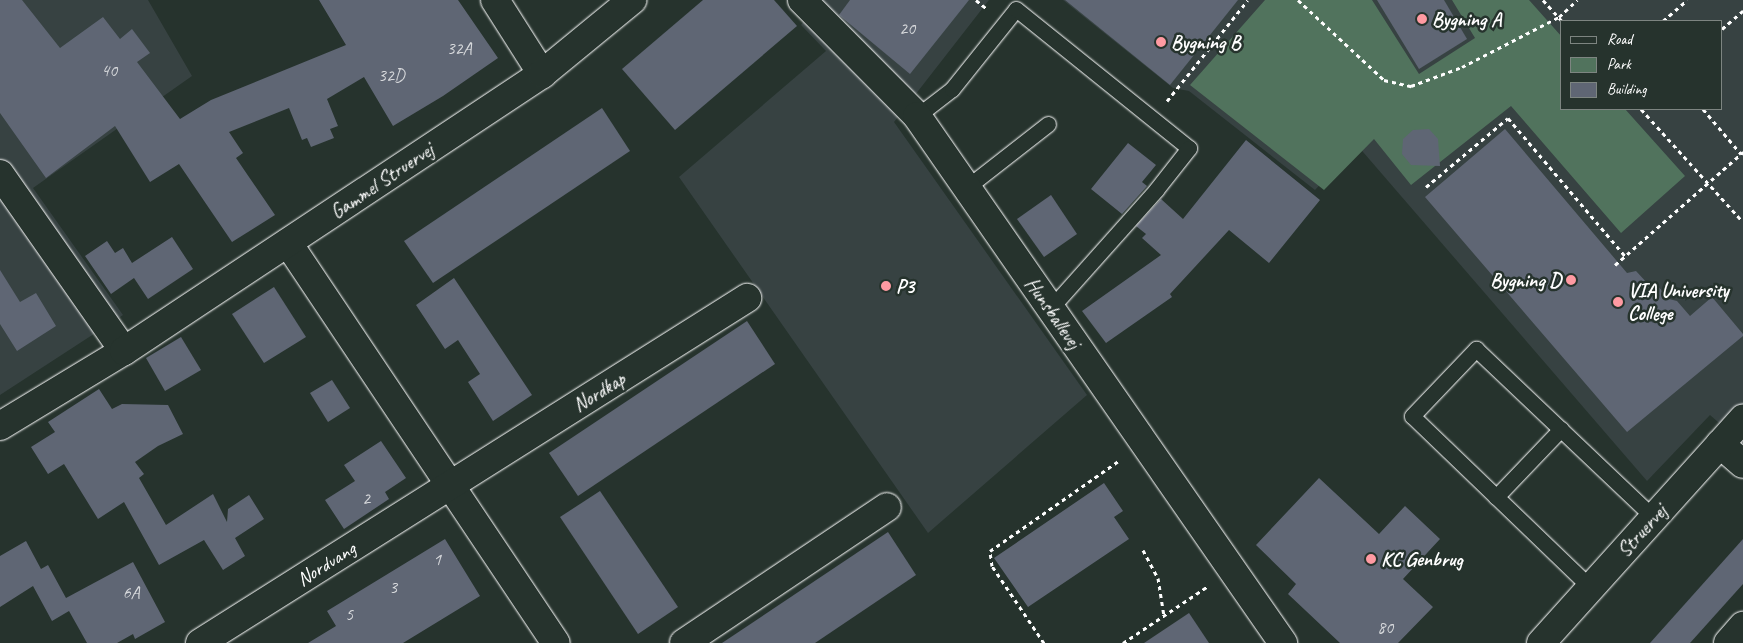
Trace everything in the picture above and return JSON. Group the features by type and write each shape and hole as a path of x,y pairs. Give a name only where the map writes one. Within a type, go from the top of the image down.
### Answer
{"street":[{"path":"496,0 542,74"},
{"name":"Gammel Struervej","path":"0,426 124,351 542,74 632,0"},
{"name":"Hunsballevej","path":"802,0 917,116 1283,643"},
{"path":"0,174 124,351"},
{"path":"288,244 556,643"},
{"name":"Nordkap","path":"451,486 747,298"},
{"name":"Struervej","path":"1541,643 1743,419"},
{"path":"1720,444 1743,464"},
{"name":"Nordvang","path":"200,643 451,486"},
{"path":"684,643 887,507"},
{"path":"1728,643 1743,626"}],"lane":[{"path":"917,116 952,89 1016,9 1189,148 1156,190 1050,309"},
{"path":"966,188 1048,124"},
{"path":"1591,588 1412,416 1476,348 1654,518"},
{"path":"1496,497 1561,429"}],"path":[{"path":"1152,118 1248,0"},
{"path":"1298,0 1384,80 1411,86 1462,67 1558,18 1577,0"},
{"path":"1543,0 1561,20"},
{"path":"1664,20 1687,0"},
{"path":"1723,29 1743,11"},
{"path":"1642,110 1743,222"},
{"path":"1614,265 1742,153 1704,110"},
{"path":"1426,187 1508,118 1625,256"},
{"path":"1044,643 992,566 990,551 1144,443"},
{"path":"1143,550 1158,578 1164,617"},
{"path":"1123,643 1232,570"}],"shaded area":[{"path":"0,0 148,0 192,76 33,188 123,315 0,395"},
{"name":"P3","path":"821,0 989,0 894,122 1087,395 928,533 679,177 826,51 801,25"},
{"name":"VIA University College","path":"1063,0 1743,0 1743,444 1710,415 1647,481 1357,145 1315,190 1189,91 1173,88"}],"green space":[{"path":"1265,0 1372,0 1419,74 1475,38 1452,0 1529,0 1560,35 1560,110 1626,110 1685,176 1621,233 1511,106 1411,185 1374,139 1324,190 1190,85"}],"building":[{"path":"0,0 22,0 60,48 103,17 120,39 132,29 150,53 137,62 180,119 211,100 346,45 319,0 458,0 498,58 443,96 393,126 364,77 327,99 338,126 330,129 334,138 311,147 307,138 302,140 289,108 229,132 243,153 236,158 275,215 232,242 179,164 150,182 115,126 46,178 0,113"},
{"path":"703,0 774,0 797,26 675,130 622,69"},
{"path":"850,0 969,0 910,74 839,15"},
{"name":"Bygning B","path":"1065,0 1238,0 1170,85"},
{"name":"Bygning A","path":"1377,0 1444,0 1467,39 1419,69"},
{"path":"602,108 630,151 433,283 404,241"},
{"path":"1429,129 1438,139 1440,166 1411,165 1402,154 1403,139 1413,130"},
{"name":"Bygning D","path":"1505,129 1627,273 1636,271 1649,285 1657,285 1669,299 1677,301 1690,316 1712,297 1743,334 1743,336 1627,432 1425,197"},
{"path":"1246,140 1320,200 1269,263 1229,230 1170,294 1172,297 1106,343 1082,311 1161,255 1142,238 1146,234 1136,226 1161,199 1183,219"},
{"path":"1128,143 1156,165 1142,182 1147,186 1122,214 1091,189"},
{"path":"1051,195 1077,234 1044,257 1017,219"},
{"path":"172,237 193,269 148,299 134,278 111,294 85,256 107,241 115,253 123,248 132,263"},
{"path":"0,270 20,302 36,293 56,326 17,351 0,324"},
{"path":"454,278 532,395 493,421 468,382 480,374 458,340 445,349 416,305"},
{"path":"274,287 306,337 264,363 232,314"},
{"path":"747,321 775,364 578,496 549,453"},
{"path":"181,337 201,370 165,391 146,358"},
{"path":"332,380 350,408 328,422 310,393"},
{"path":"99,389 112,409 122,404 168,405 183,434 158,446 135,462 144,474 139,478 166,525 213,494 227,522 228,509 249,495 264,519 235,538 245,556 223,570 204,540 159,565 124,502 98,519 64,464 48,474 31,447 55,432 48,422"},
{"path":"381,441 406,478 385,492 389,499 344,529 325,500 355,481 344,465"},
{"name":"KC Genbrug","path":"1319,478 1379,534 1405,506 1440,539 1403,579 1433,607 1398,643 1340,643 1288,594 1296,584 1256,545"},
{"path":"1104,483 1123,511 1114,517 1129,539 1028,607 994,558"},
{"path":"600,491 678,607 638,634 560,517"},
{"path":"888,532 916,575 815,643 722,643"},
{"path":"445,539 480,596 403,643 308,643 336,626 327,611"},
{"path":"1743,539 1743,584 1690,643 1650,643"},
{"path":"26,541 41,569 48,565 66,598 133,562 165,622 135,639 133,634 117,643 87,643 69,611 52,621 33,586 0,607 0,556"},
{"path":"1189,613 1209,643 1144,643"}],"place":[{"name":"Bygning A","path":"1422,19"},
{"name":"Bygning B","path":"1161,42"},
{"name":"Bygning D","path":"1571,280"},
{"name":"P3","path":"886,286"},
{"name":"VIA University College","path":"1618,302"},
{"name":"KC Genbrug","path":"1371,559"}]}
